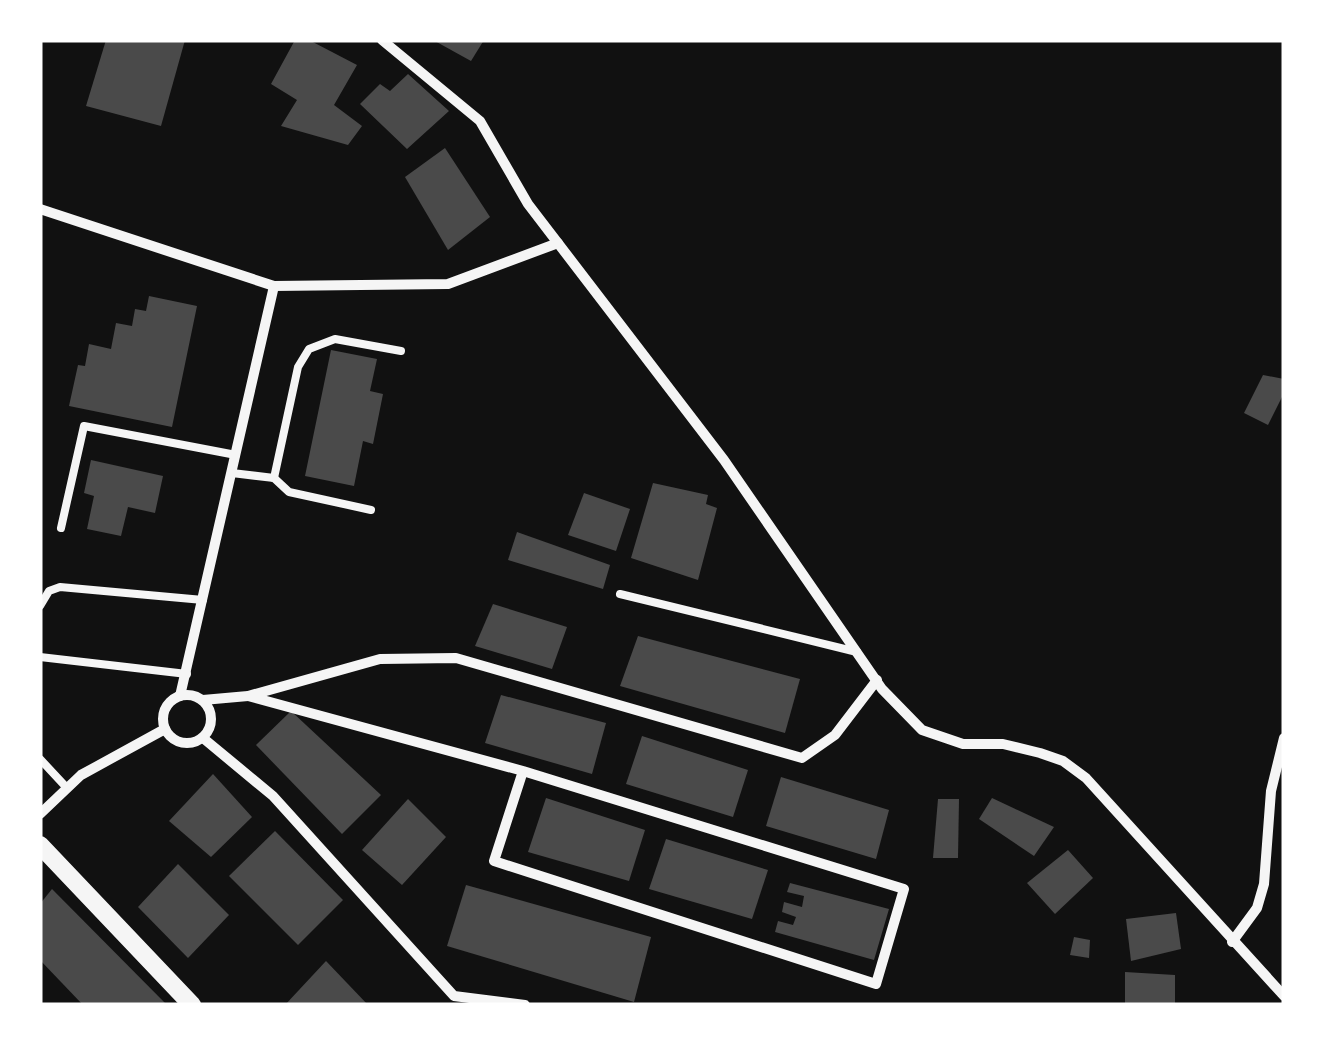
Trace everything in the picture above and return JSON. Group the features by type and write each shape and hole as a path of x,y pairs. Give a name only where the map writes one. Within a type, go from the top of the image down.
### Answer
{"street":[{"path":"382,40 480,121 528,204 724,460 876,680 922,730 963,744 1003,744 1040,753 1074,769 1150,844 1232,942 1284,996"},
{"path":"40,209 274,286 448,284 558,243"},
{"path":"202,700 212,721 203,738 183,743 165,729 164,713 180,696 188,674 274,286"},
{"path":"180,696 202,700 248,696 380,659 456,658 802,758 835,736 876,680"},
{"path":"248,696 523,771 904,889 876,984 494,861 523,771"},
{"path":"40,814 81,774 165,729"},
{"path":"203,738 273,796 454,996 525,1005"},
{"path":"1232,942 1257,908 1264,884 1271,791 1284,738"},
{"path":"40,845 192,1005"}],"lane":[{"path":"274,478 298,367 309,349 335,340 402,351"},
{"path":"61,528 84,426 236,454"},
{"path":"232,473 274,478 289,492 371,510"},
{"path":"40,606 49,591 60,586 203,600"},
{"path":"620,594 856,652"},
{"path":"40,657 188,674"},
{"path":"40,759 67,788"}],"building":[{"path":"106,40 185,40 161,126 86,106"},
{"path":"295,40 309,40 357,65 334,105 362,126 348,145 281,126 297,100 271,84"},
{"path":"433,40 484,40 471,61"},
{"path":"408,74 449,111 407,149 360,104 380,84 390,91"},
{"path":"445,148 490,217 448,250 405,177"},
{"path":"149,296 197,306 172,427 69,406 78,365 85,366 89,344 111,349 116,323 132,326 135,309 146,311"},
{"path":"331,350 377,359 370,391 383,394 373,444 363,441 354,486 305,476"},
{"path":"1263,375 1284,379 1284,393 1268,425 1244,413"},
{"path":"91,460 163,476 155,513 128,507 121,536 87,529 94,496 84,493"},
{"path":"653,483 708,495 706,504 717,508 698,580 631,558"},
{"path":"584,493 630,509 616,551 568,535"},
{"path":"517,532 610,565 603,589 508,560"},
{"path":"493,604 567,627 552,669 475,646"},
{"path":"638,636 800,679 785,733 620,686"},
{"path":"501,695 606,723 592,774 485,743"},
{"path":"291,711 381,795 342,834 256,745"},
{"path":"642,736 748,770 733,817 626,784"},
{"path":"213,774 252,817 211,857 169,821"},
{"path":"781,777 889,810 876,859 766,826"},
{"path":"546,798 645,830 629,881 528,852"},
{"path":"992,798 1054,827 1034,856 979,819"},
{"path":"408,799 446,837 402,885 362,850"},
{"path":"938,799 959,799 958,858 933,858"},
{"path":"275,831 343,900 298,945 229,876"},
{"path":"666,839 768,870 752,919 649,889"},
{"path":"1068,850 1093,878 1055,914 1027,883"},
{"path":"178,864 229,915 188,958 138,907"},
{"path":"790,883 889,909 874,960 775,932 778,921 793,925 796,917 782,912 784,902 802,907 804,896 787,892"},
{"path":"466,885 651,937 634,1002 447,946"},
{"path":"52,889 167,1005 83,1005 40,960 40,904"},
{"path":"1176,913 1181,949 1131,961 1126,919"},
{"path":"1074,937 1090,940 1089,958 1070,955"},
{"path":"326,961 368,1005 285,1005"},
{"path":"1125,972 1175,975 1175,1003 1125,1005"}]}
